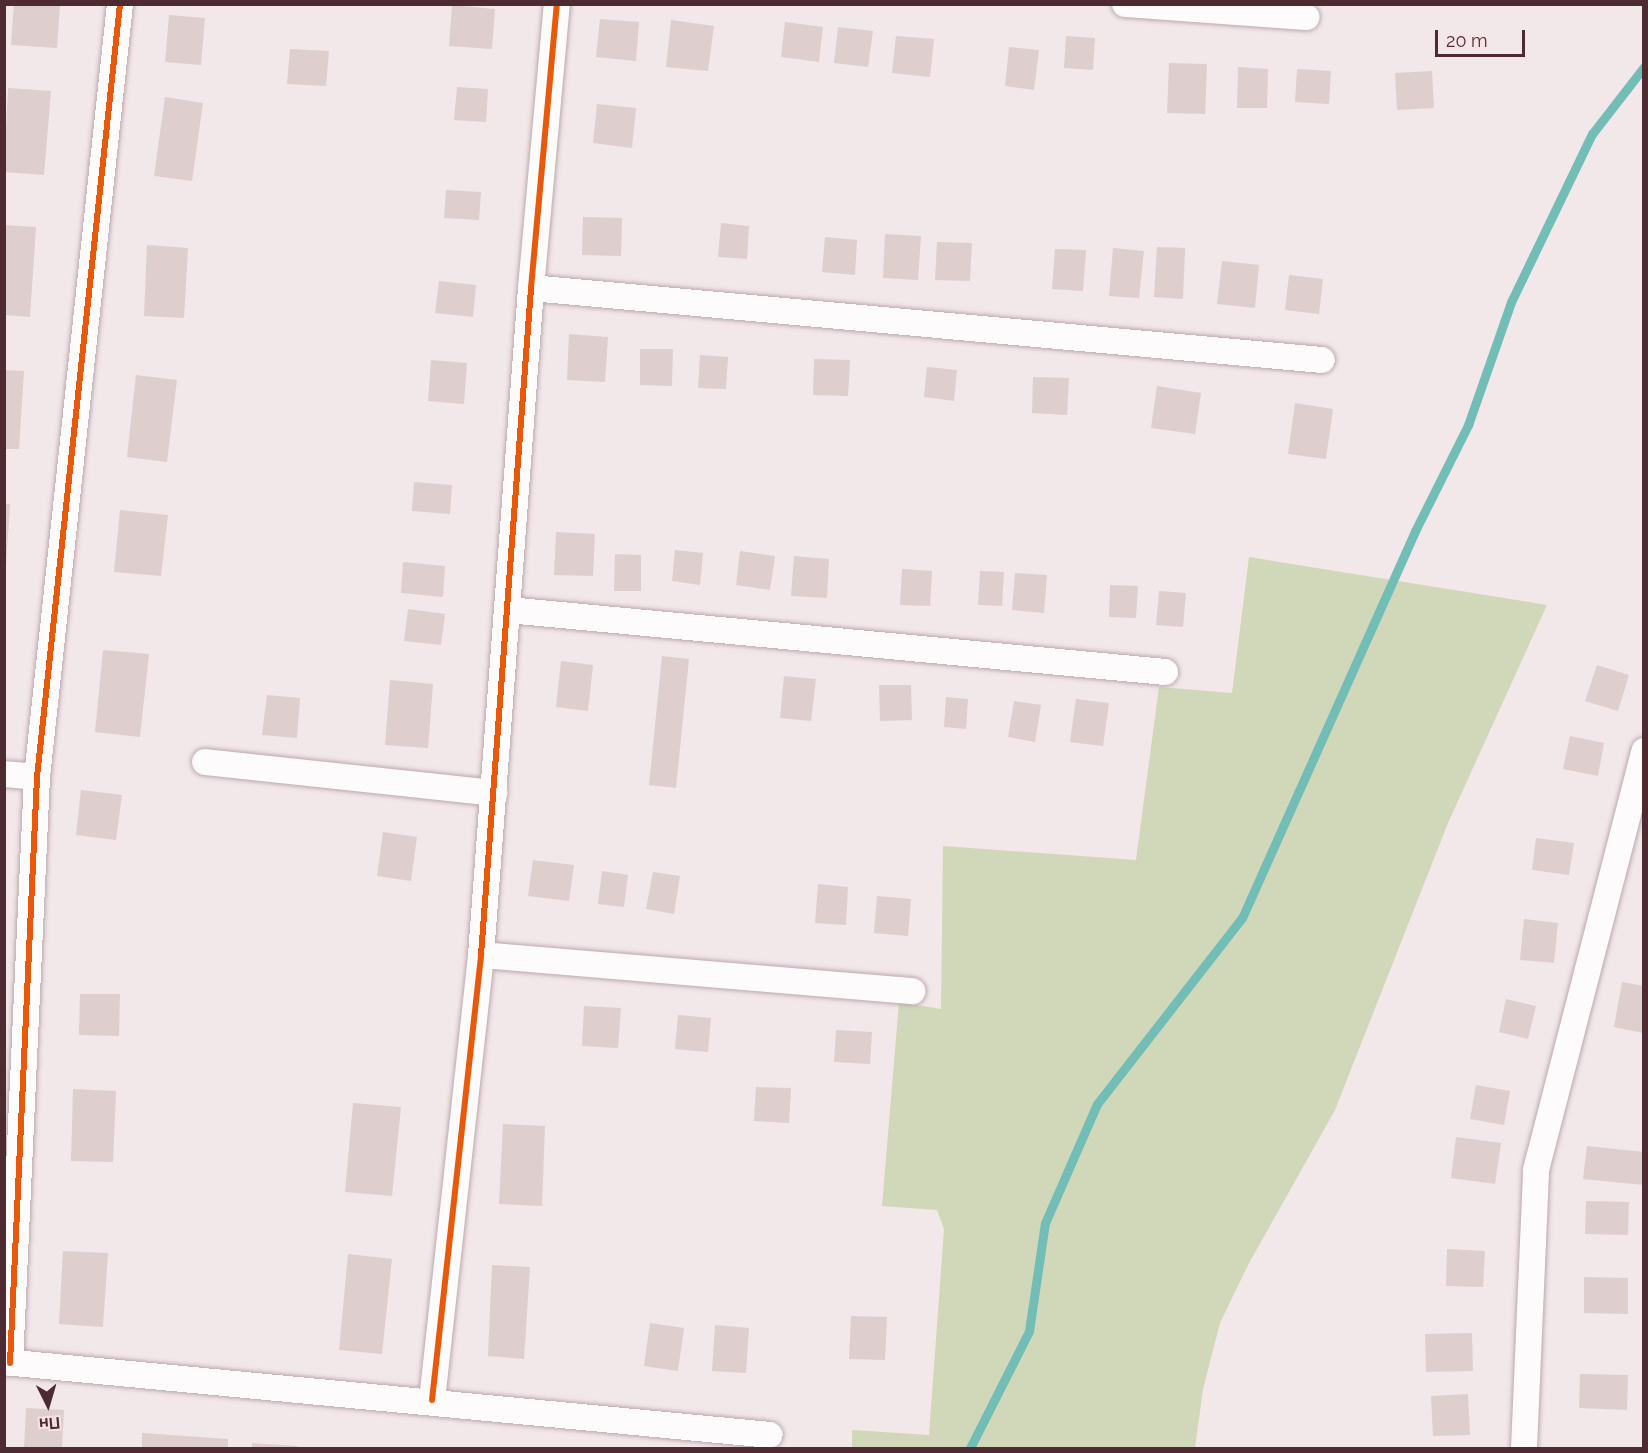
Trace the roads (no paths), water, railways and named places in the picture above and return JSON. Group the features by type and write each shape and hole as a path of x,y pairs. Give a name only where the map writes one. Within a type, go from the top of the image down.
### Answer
{"street":[{"path":"120,4 37,777 7,1363 432,1400 771,1435"},
{"path":"432,1400 481,955 531,288 557,4"},
{"path":"1125,4 1307,17"},
{"path":"531,288 1322,360"},
{"path":"508,610 1165,672"},
{"path":"1524,1449 1536,1170 1644,751"},
{"path":"204,762 494,793"},
{"path":"4,774 37,777"},
{"path":"481,955 913,992"}],"waterway":[{"path":"970,1448 1029,1331 1045,1223 1097,1104 1242,918 1415,531 1468,425 1511,302 1592,134 1644,67"}]}
